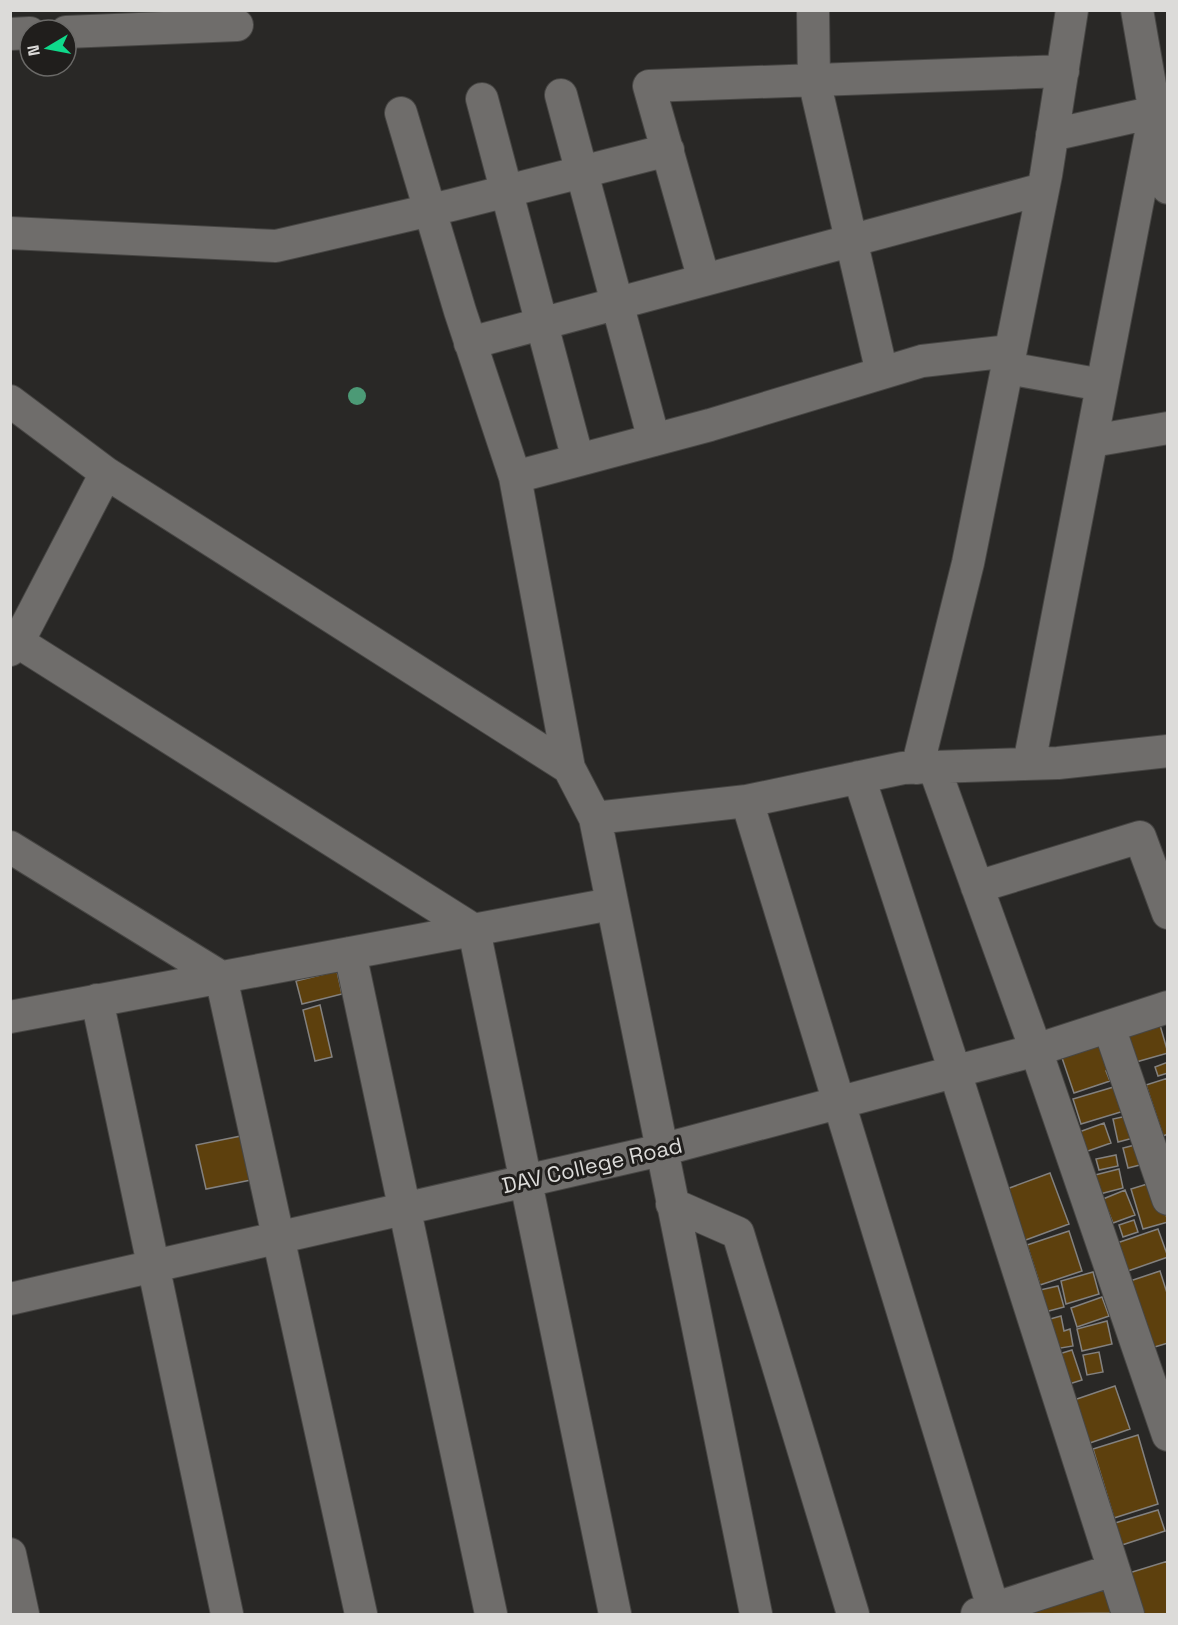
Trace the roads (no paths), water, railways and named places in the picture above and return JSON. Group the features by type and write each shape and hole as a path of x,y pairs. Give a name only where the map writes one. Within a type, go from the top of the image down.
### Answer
{"street":[{"path":"813,10 814,80 882,373"},
{"path":"1072,10 1043,189 926,768 977,887 1036,1050 1167,1435"},
{"path":"1137,10 1158,112 1167,188"},
{"path":"78,32 237,25"},
{"path":"704,280 650,86 1063,71"},
{"path":"561,95 654,440"},
{"path":"482,99 578,460"},
{"path":"1052,135 1158,112"},
{"path":"1029,764 1102,385 1158,112"},
{"path":"401,113 470,343 515,477 569,768 595,818 756,1614"},
{"path":"10,233 276,246 668,150"},
{"path":"470,343 1043,189"},
{"path":"515,477 654,440 922,361 1009,360 1102,385"},
{"path":"10,401 106,473 569,768"},
{"path":"1092,441 1167,428"},
{"path":"106,473 14,646 474,930 615,1614"},
{"path":"595,818 747,801 903,768 1058,763 1167,751"},
{"path":"859,777 1128,1614"},
{"path":"747,801 839,1102 988,1613 1113,1570"},
{"path":"977,887 1140,837 1167,913"},
{"path":"10,848 220,977 361,1614"},
{"path":"10,1017 611,904"},
{"path":"350,953 491,1614"},
{"path":"97,1000 227,1614"},
{"name":"DAV College Road","path":"10,1299 661,1150 1036,1050 1167,1007"},
{"path":"1109,1027 1167,1199"},
{"path":"672,1204 738,1233 853,1614"},
{"path":"10,1554 18,1606"}]}
